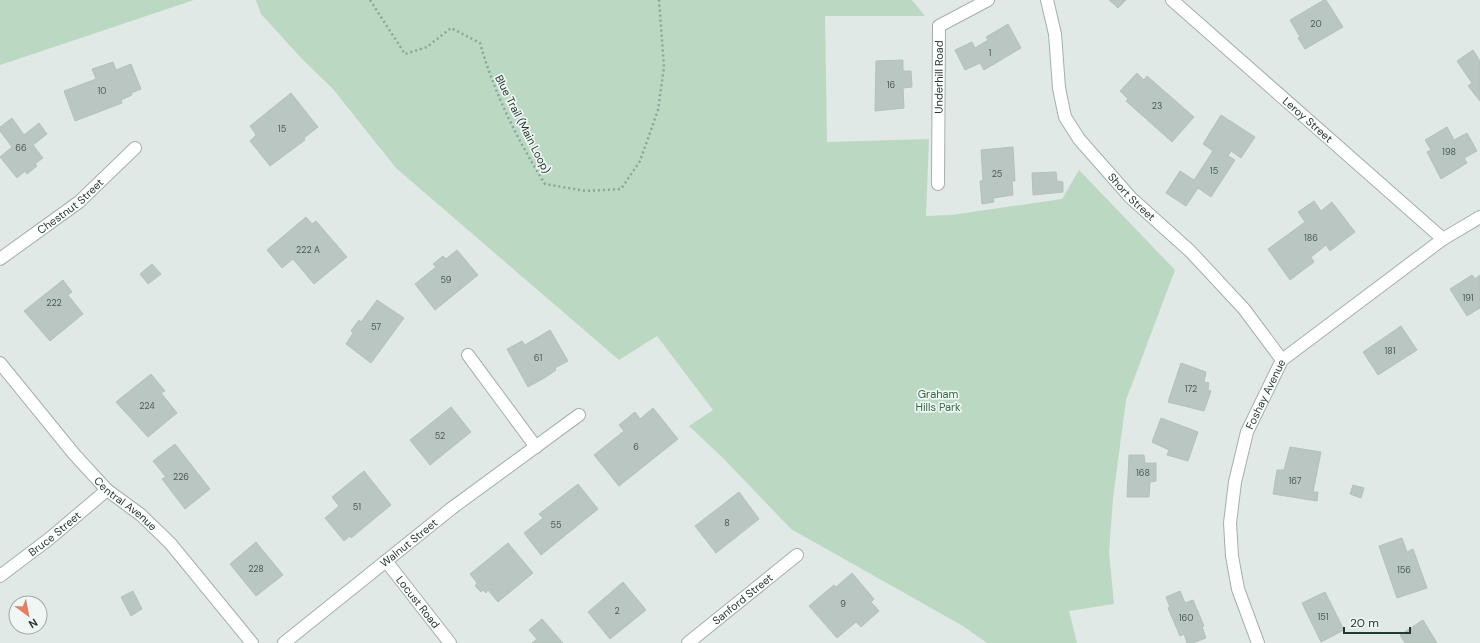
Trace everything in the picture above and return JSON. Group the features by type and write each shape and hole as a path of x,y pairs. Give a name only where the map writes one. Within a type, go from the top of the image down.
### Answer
{"street":[{"name":"Underhill Road","path":"938,184 938,26 988,0"},
{"name":"Short Street","path":"1047,0 1055,34 1059,88 1065,117 1079,139 1131,198 1190,251 1206,268 1244,310 1282,360"},
{"name":"Leroy Street","path":"1172,0 1443,239"},
{"name":"Chestnut Street","path":"0,259 79,202 135,148"},
{"name":"Foshay Avenue","path":"1258,643 1238,589 1232,556 1230,524 1234,482 1247,432 1282,360 1443,239 1480,217"},
{"path":"468,355 536,447"},
{"name":"Central Avenue","path":"0,364 74,454 107,490 141,516 170,543 252,643"},
{"name":"Walnut Street","path":"284,643 452,508 579,415"},
{"name":"Bruce Street","path":"0,576 48,539 107,490"},
{"name":"Sanford Street","path":"688,643 797,555"},
{"name":"Locust Road","path":"386,561 450,643"}],"path":[{"name":"Blue Trail (Main Loop)","path":"370,0 405,54 427,47 451,28 480,43 488,72 529,158 545,184 586,191 621,189 640,161 658,110 664,67 659,0"}],"green space":[{"path":"0,0 194,0 0,65"},
{"name":"Graham Hills Park","path":"256,0 912,0 925,16 825,16 827,142 929,139 926,216 951,215 1062,199 1079,170 1175,270 1126,400 1113,498 1109,552 1114,604 1069,611 1077,643 987,643 963,626 791,529 723,458 689,426 713,410 657,336 619,360 396,168 333,89 303,60 261,14"}],"building":[{"path":"1109,0 1126,0 1118,8"},
{"path":"1326,0 1343,27 1305,49 1290,20"},
{"path":"1008,24 1021,48 984,70 980,63 965,70 955,50 972,42 975,48 988,40 986,37"},
{"path":"1473,50 1480,61 1480,101 1468,86 1472,83 1457,61"},
{"path":"903,60 903,71 911,71 912,87 903,88 904,108 875,111 876,61"},
{"path":"113,62 116,70 131,64 141,89 131,93 132,95 121,100 122,103 75,121 64,91 96,79 92,69"},
{"path":"1137,73 1144,80 1147,76 1194,117 1172,142 1126,101 1128,99 1120,91"},
{"path":"291,93 318,127 304,138 305,140 270,166 250,141 256,135 250,126"},
{"path":"1221,115 1255,137 1241,158 1231,151 1228,156 1235,160 1211,197 1198,188 1186,206 1166,193 1180,171 1194,180 1213,151 1203,144"},
{"path":"12,118 24,135 39,123 47,134 33,145 43,158 35,164 37,166 27,174 25,171 17,178 0,157 12,147 0,131 0,127"},
{"path":"1447,127 1454,140 1467,133 1477,151 1464,158 1467,163 1441,179 1427,152 1431,150 1425,140"},
{"path":"1013,147 1015,181 1012,181 1013,195 993,198 994,202 982,204 980,181 983,181 981,150"},
{"path":"1056,172 1057,181 1063,182 1063,192 1033,195 1032,173"},
{"path":"1314,201 1321,211 1332,202 1355,232 1330,251 1326,245 1311,257 1314,262 1290,280 1268,249 1305,222 1298,212"},
{"path":"306,217 312,224 316,221 347,257 314,284 293,259 282,268 267,250"},
{"path":"457,250 478,275 435,310 415,284 436,267 433,264 443,256 446,259"},
{"path":"152,264 161,274 148,284 140,274"},
{"path":"1472,275 1475,279 1480,275 1480,308 1467,316 1450,289"},
{"path":"63,280 72,292 68,295 83,314 50,341 24,311"},
{"path":"377,300 404,318 371,363 346,344 353,333 351,331 359,320 361,322"},
{"path":"1401,326 1417,350 1378,375 1363,352"},
{"path":"550,330 568,361 555,368 556,370 546,377 528,387 507,349 522,341 525,345"},
{"path":"1181,363 1206,372 1204,382 1209,383 1208,390 1211,391 1204,411 1168,402"},
{"path":"151,374 165,391 161,393 177,413 148,437 116,402"},
{"path":"451,407 471,432 430,465 410,440"},
{"path":"653,408 678,439 619,486 594,455 624,431 619,425 635,412 640,419"},
{"path":"1161,418 1198,432 1188,461 1167,455 1169,450 1152,442"},
{"path":"175,444 210,489 185,509 162,479 166,477 153,461"},
{"path":"1290,447 1321,452 1313,492 1318,492 1317,501 1273,494 1277,470 1284,470"},
{"path":"1129,455 1144,455 1145,463 1156,463 1156,481 1150,482 1149,497 1127,497"},
{"path":"364,471 391,505 351,538 350,536 344,541 325,518 339,506 332,497"},
{"path":"578,484 598,509 541,555 524,533 543,518 539,514"},
{"path":"1353,485 1364,488 1361,498 1350,494"},
{"path":"739,492 759,519 716,553 695,526"},
{"path":"1402,538 1407,552 1413,549 1427,588 1397,598 1379,546"},
{"path":"256,542 283,575 256,596 230,564"},
{"path":"508,543 533,573 498,602 488,590 486,593 483,590 481,592 475,586 477,583 470,574"},
{"path":"852,573 874,599 871,602 879,611 861,627 856,622 837,638 809,606 834,585 836,587"},
{"path":"623,582 646,610 610,639 588,612"},
{"path":"133,591 142,609 131,616 121,597"},
{"path":"1180,591 1185,603 1193,600 1204,626 1202,627 1206,638 1193,643 1187,643 1184,634 1180,636 1168,608 1170,607 1166,597"},
{"path":"1325,592 1344,630 1321,642 1302,603"},
{"path":"542,619 563,643 532,643 537,639 529,630"},
{"path":"1423,620 1437,643 1405,643 1400,635"}]}
